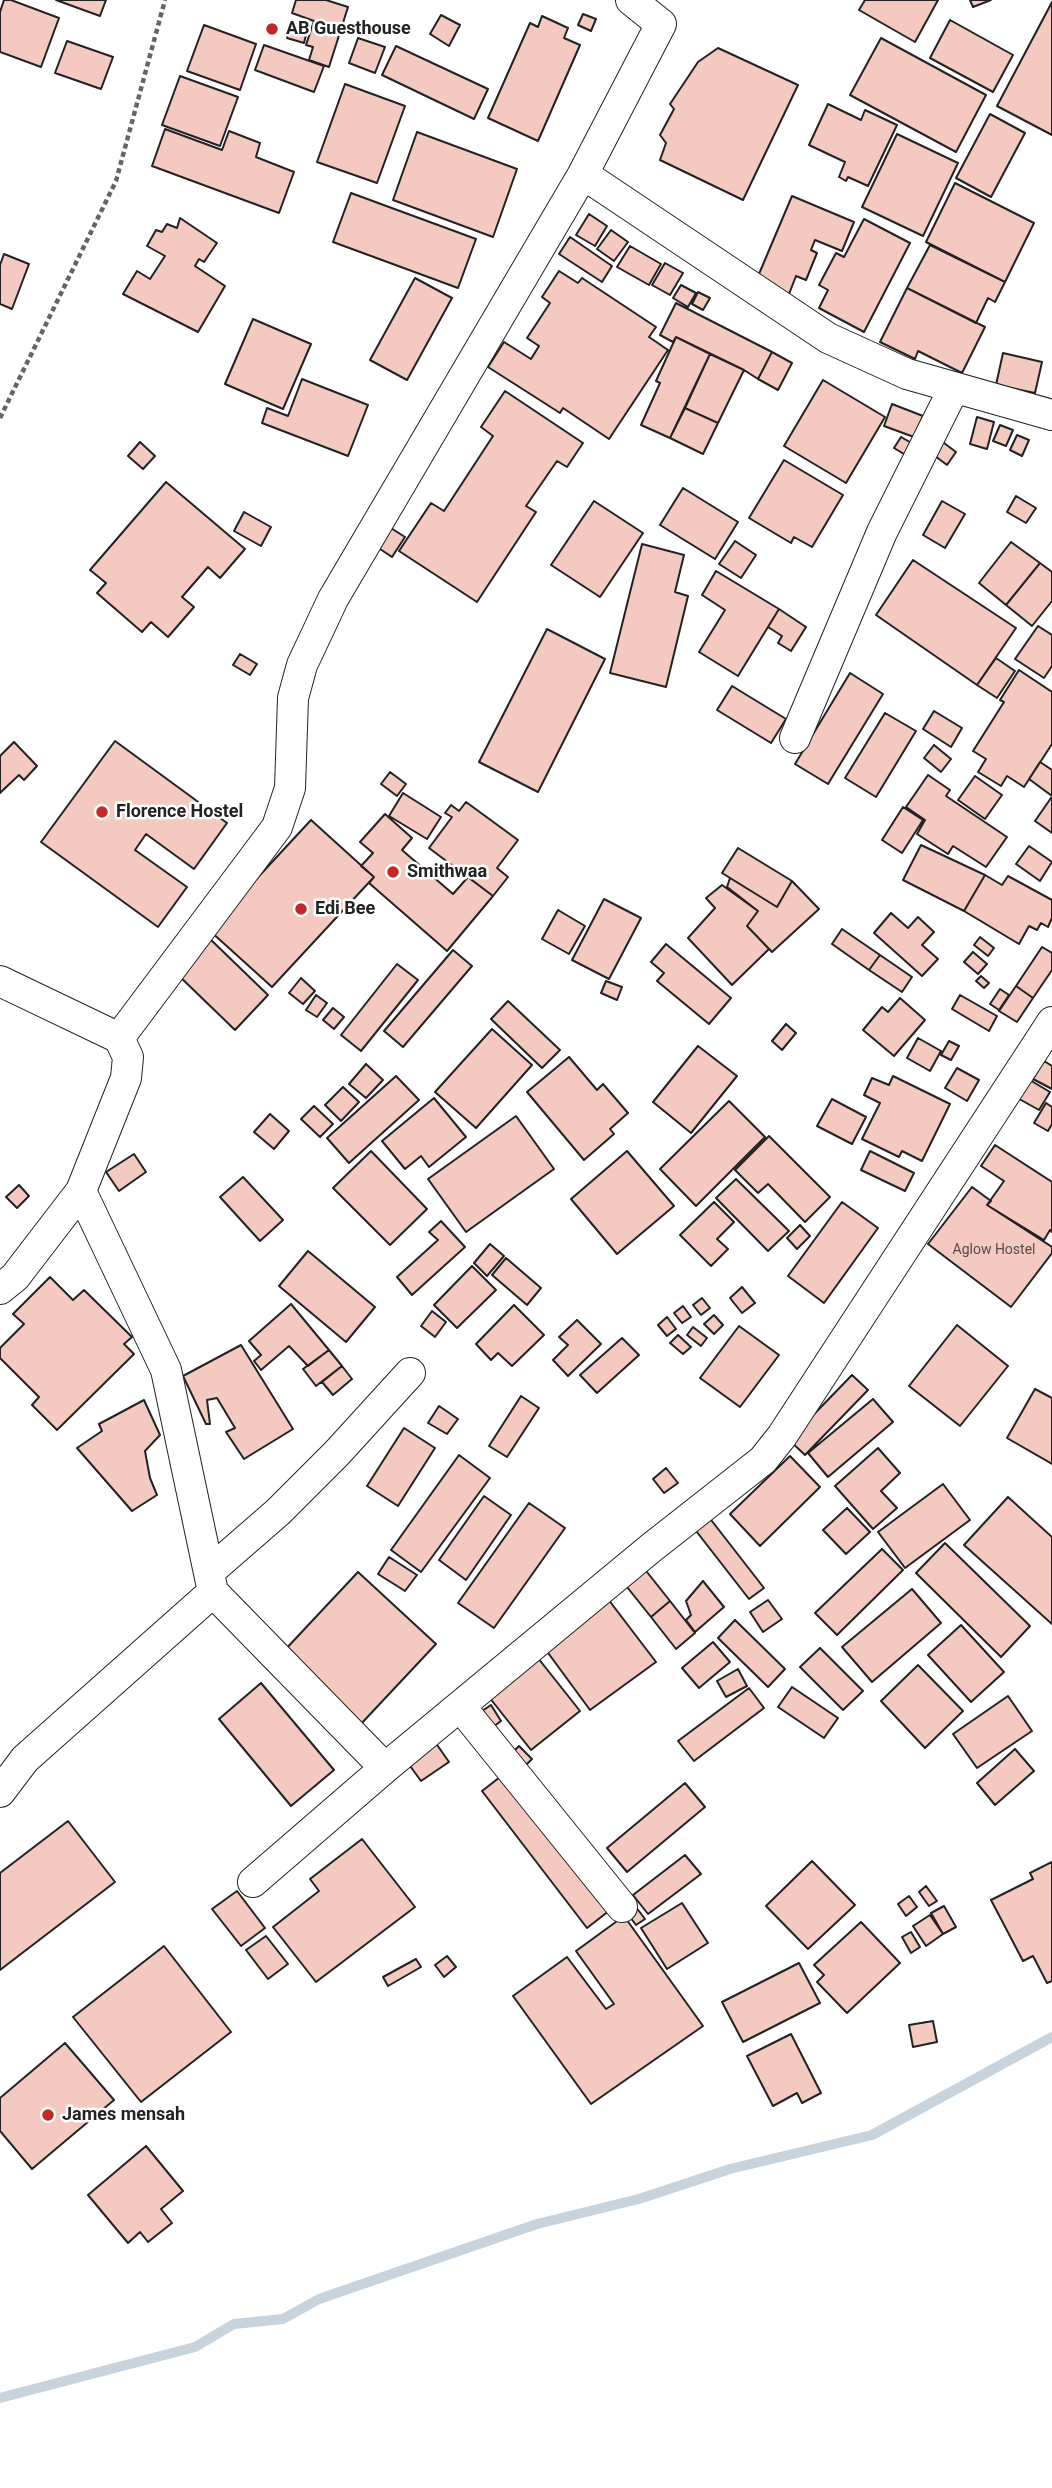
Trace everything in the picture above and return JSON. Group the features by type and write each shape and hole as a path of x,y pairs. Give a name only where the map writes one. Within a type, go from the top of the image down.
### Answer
{"street":[{"path":"120,1038 277,827 290,788 293,698 302,665 333,599 583,174 666,12 631,0"},
{"path":"583,174 828,338 908,374 954,388 1050,410"},
{"path":"795,738 882,533 954,388"},
{"path":"0,981 120,1038 128,1058 126,1078 81,1191 5,1279"},
{"path":"253,1882 385,1768 651,1548 763,1460 792,1420 1052,1021"},
{"path":"81,1191 166,1370 211,1582 385,1768"},
{"path":"0,1792 25,1759 211,1582 337,1453 410,1373"},
{"path":"460,1706 622,1906"}],"path":[{"path":"0,418 116,181 165,0"}],"building":[{"path":"4,0 11,0 59,18 41,67 0,52 0,12"},
{"path":"56,0 106,0 100,16"},
{"path":"296,0 326,0 348,7 329,67 309,60 313,47 306,45 314,21 292,13"},
{"path":"865,0 938,0 915,42 859,10"},
{"path":"970,0 991,0 973,7"},
{"path":"1052,2 1052,135 997,106"},
{"path":"583,14 596,19 591,31 578,25"},
{"path":"441,15 460,25 449,46 430,34"},
{"path":"542,16 568,28 564,38 580,45 538,141 488,118 530,23 538,27"},
{"path":"950,20 1013,55 993,92 930,58"},
{"path":"291,22 308,27 304,43 287,38"},
{"path":"204,25 256,44 240,90 187,71"},
{"path":"358,38 385,47 375,73 349,63"},
{"path":"881,38 986,95 956,152 850,95"},
{"path":"67,41 113,57 101,89 55,73"},
{"path":"264,45 324,66 314,92 255,70"},
{"path":"396,46 488,89 474,119 382,75"},
{"path":"718,48 798,85 743,200 660,160 666,143 660,135 674,109 670,104 698,62"},
{"path":"180,76 238,97 220,146 162,125"},
{"path":"345,84 405,106 377,183 317,162"},
{"path":"828,104 861,120 865,110 897,125 868,186 848,177 846,181 839,177 845,162 809,145"},
{"path":"990,114 1025,133 991,197 956,178"},
{"path":"165,129 222,150 229,131 260,143 256,157 294,172 279,213 152,166"},
{"path":"417,132 517,169 493,237 393,200"},
{"path":"897,134 958,163 923,236 862,207"},
{"path":"955,183 1034,223 1005,282 926,242"},
{"path":"351,193 476,239 458,288 333,242"},
{"path":"792,196 854,222 842,251 815,240 811,250 817,253 806,280 796,276 789,294 756,281"},
{"path":"589,214 607,226 595,246 576,235"},
{"path":"180,218 217,243 204,262 199,259 195,266 225,286 198,332 123,294 137,271 150,279 165,256 147,246 156,230 162,232 167,224 177,228"},
{"path":"864,219 910,243 864,332 819,308 828,290 819,285 836,253 844,257"},
{"path":"611,230 628,242 614,261 597,249"},
{"path":"570,237 612,266 602,282 559,254"},
{"path":"930,245 1005,282 995,302 988,298 976,323 907,288"},
{"path":"630,246 661,264 649,285 617,267"},
{"path":"4,254 29,264 12,309 0,304 0,265"},
{"path":"665,263 683,273 670,295 652,285"},
{"path":"559,271 578,283 582,278 656,327 649,337 668,350 609,439 563,408 560,413 488,367 504,342 531,359 539,346 527,338 550,303 542,297"},
{"path":"415,278 452,298 407,380 370,360"},
{"path":"681,285 696,293 688,307 673,298"},
{"path":"907,288 985,327 962,373 918,351 915,359 880,342"},
{"path":"698,292 710,298 703,310 692,304"},
{"path":"676,303 772,352 758,379 676,337 673,342 660,335"},
{"path":"253,319 311,344 283,409 225,384"},
{"path":"676,337 710,354 670,438 641,425 660,383 656,381"},
{"path":"772,352 792,363 778,390 758,379"},
{"path":"1003,353 1042,362 1035,393 996,385"},
{"path":"710,354 744,370 718,423 685,408"},
{"path":"302,379 368,405 348,456 262,423 267,408 288,416"},
{"path":"823,380 885,417 846,483 784,446"},
{"path":"505,391 583,443 567,467 557,461 526,506 536,512 477,602 399,551 431,503 444,511 493,436 481,427"},
{"path":"892,404 923,416 914,437 884,426"},
{"path":"685,408 718,423 703,454 670,438"},
{"path":"977,417 994,422 987,449 970,444"},
{"path":"1000,425 1013,430 1006,446 993,441"},
{"path":"1017,435 1029,440 1022,456 1010,450"},
{"path":"901,437 915,445 909,457 894,448"},
{"path":"940,440 956,452 947,465 931,453"},
{"path":"140,442 155,456 143,469 128,456"},
{"path":"784,460 843,495 812,547 794,537 791,543 749,518"},
{"path":"166,482 245,549 220,578 208,567 182,597 194,607 168,637 151,622 142,632 97,593 106,583 90,570"},
{"path":"683,488 738,522 715,559 660,525"},
{"path":"1016,496 1036,508 1026,523 1007,512"},
{"path":"594,501 643,533 600,597 551,565"},
{"path":"942,501 965,514 945,548 923,535"},
{"path":"244,512 271,527 261,546 234,531"},
{"path":"383,523 405,537 392,557 371,543"},
{"path":"735,541 756,555 741,578 719,564"},
{"path":"1011,542 1040,563 1006,605 979,583"},
{"path":"642,544 684,555 675,592 688,596 666,687 610,673"},
{"path":"913,560 1016,628 977,685 876,615"},
{"path":"1040,563 1052,572 1052,601 1032,626 1006,605"},
{"path":"716,571 779,609 738,676 699,652 725,610 702,595"},
{"path":"779,609 806,627 791,651 778,643 782,636 768,627"},
{"path":"1038,626 1052,635 1052,666 1044,678 1015,659"},
{"path":"547,629 605,659 538,792 479,762"},
{"path":"240,654 257,664 250,675 233,665"},
{"path":"996,658 1015,671 997,698 977,685"},
{"path":"1019,670 1052,692 1052,744 1024,787 1007,776 1001,786 978,772 986,759 973,751 1004,702 1000,700"},
{"path":"850,673 883,694 828,784 795,764"},
{"path":"732,686 786,719 771,743 717,710"},
{"path":"934,711 962,728 951,747 923,729"},
{"path":"885,713 916,731 876,797 845,778"},
{"path":"115,741 227,823 194,869 146,834 135,850 187,887 158,927 41,842"},
{"path":"14,742 37,766 24,780 19,775 0,793 0,756"},
{"path":"934,745 951,759 941,772 924,758"},
{"path":"1040,762 1052,770 1052,796 1029,779"},
{"path":"390,772 406,784 397,796 381,784"},
{"path":"928,775 950,790 946,796 1007,837 986,867 953,846 948,854 917,834 925,820 906,807"},
{"path":"975,776 1002,795 985,819 958,800"},
{"path":"403,793 441,817 427,839 389,816"},
{"path":"1052,799 1052,833 1035,821"},
{"path":"466,802 518,840 497,868 508,877 493,896 429,848 452,817 445,813 451,805 459,811"},
{"path":"903,807 923,820 902,853 882,840"},
{"path":"385,814 412,838 402,850 453,894 468,877 493,896 447,951 369,883 374,877 361,866 373,853 360,842"},
{"path":"311,820 374,877 272,987 209,930"},
{"path":"921,845 985,875 964,911 903,880"},
{"path":"1029,846 1052,862 1040,881 1016,864"},
{"path":"738,848 792,881 777,907 722,873"},
{"path":"985,875 1002,885 1008,876 1052,900 1052,918 1048,927 1041,923 1037,930 1029,926 1019,944 964,911"},
{"path":"730,878 777,907 792,881 819,909 772,952 747,926 758,911 727,887"},
{"path":"722,885 758,911 747,926 769,949 732,985 688,938 715,908 706,898"},
{"path":"604,899 641,918 609,979 572,960"},
{"path":"558,910 585,926 569,954 542,939"},
{"path":"891,913 908,928 918,917 934,932 922,945 938,959 922,976 874,933"},
{"path":"842,929 880,955 869,970 832,944"},
{"path":"980,937 994,948 988,956 974,945"},
{"path":"209,938 268,995 235,1030 175,972"},
{"path":"666,944 731,998 709,1024 657,981 664,973 651,962"},
{"path":"1042,947 1052,953 1052,970 1033,998 1016,986"},
{"path":"453,950 472,966 403,1047 384,1031"},
{"path":"973,952 987,964 978,974 964,962"},
{"path":"880,955 912,977 902,992 869,970"},
{"path":"397,964 418,980 361,1051 341,1035"},
{"path":"981,976 989,983 984,988 976,981"},
{"path":"301,978 315,991 303,1004 289,993"},
{"path":"606,981 622,987 617,1000 601,993"},
{"path":"1016,986 1033,998 1017,1022 999,1011"},
{"path":"1000,989 1009,995 999,1010 990,1004"},
{"path":"316,995 327,1003 317,1017 306,1010"},
{"path":"960,995 997,1016 989,1031 952,1009"},
{"path":"900,998 925,1020 894,1056 863,1030 882,1007 888,1012"},
{"path":"508,1001 560,1050 542,1068 491,1019"},
{"path":"333,1008 344,1017 334,1029 323,1020"},
{"path":"786,1024 796,1033 782,1050 772,1041"},
{"path":"492,1029 532,1065 476,1128 435,1092"},
{"path":"918,1038 941,1051 930,1071 907,1058"},
{"path":"949,1041 959,1046 951,1060 941,1055"},
{"path":"698,1046 737,1076 691,1133 653,1102"},
{"path":"569,1057 597,1090 603,1084 628,1113 610,1129 614,1134 584,1160 527,1092"},
{"path":"1044,1061 1052,1066 1052,1089 1033,1079"},
{"path":"366,1064 383,1080 366,1098 349,1084"},
{"path":"957,1068 979,1080 967,1101 945,1088"},
{"path":"396,1076 419,1100 349,1163 327,1138"},
{"path":"893,1076 950,1104 922,1161 902,1151 899,1157 862,1139 880,1103 864,1095 872,1078 889,1085"},
{"path":"1023,1076 1050,1092 1039,1110 1012,1095"},
{"path":"343,1087 359,1102 341,1121 325,1105"},
{"path":"434,1098 466,1137 429,1167 421,1156 405,1169 382,1141"},
{"path":"832,1099 866,1117 852,1144 817,1126"},
{"path":"729,1101 765,1137 696,1206 660,1169"},
{"path":"1046,1103 1052,1107 1052,1124 1048,1131 1034,1123"},
{"path":"314,1106 333,1124 320,1137 301,1119"},
{"path":"270,1114 289,1131 274,1149 254,1132"},
{"path":"516,1116 554,1169 466,1232 428,1179"},
{"path":"769,1136 830,1197 805,1222 768,1184 758,1193 735,1170"},
{"path":"995,1145 1052,1182 1052,1232 1050,1230 1044,1240 987,1205 1004,1181 981,1166"},
{"path":"371,1151 427,1209 390,1245 333,1188"},
{"path":"627,1151 674,1206 617,1254 571,1199"},
{"path":"870,1151 914,1173 905,1191 861,1170"},
{"path":"134,1154 146,1172 119,1191 106,1172"},
{"path":"243,1177 283,1220 260,1241 220,1197"},
{"path":"736,1179 789,1231 768,1251 716,1198"},
{"path":"19,1185 29,1196 17,1208 6,1197"},
{"path":"972,1187 991,1201 987,1205 1052,1247 1052,1253 1011,1307 928,1244"},
{"path":"714,1202 734,1222 717,1239 728,1249 711,1266 680,1235"},
{"path":"842,1202 878,1228 824,1303 788,1276"},
{"path":"441,1221 465,1247 412,1295 397,1277 438,1240 429,1232"},
{"path":"800,1225 810,1236 797,1249 787,1238"},
{"path":"490,1244 504,1256 487,1276 474,1263"},
{"path":"308,1251 375,1307 346,1342 279,1286"},
{"path":"506,1258 541,1288 527,1305 492,1275"},
{"path":"472,1266 496,1290 457,1328 434,1305"},
{"path":"50,1277 73,1300 84,1290 132,1337 124,1344 134,1354 57,1430 32,1405 39,1397 0,1358 0,1348 24,1324 13,1314"},
{"path":"742,1287 755,1303 742,1313 730,1298"},
{"path":"702,1298 710,1308 701,1315 693,1305"},
{"path":"291,1304 329,1350 308,1366 289,1346 261,1370 254,1361 261,1355 249,1341"},
{"path":"514,1305 544,1335 512,1366 498,1353 491,1360 476,1344"},
{"path":"683,1306 691,1317 682,1323 674,1313"},
{"path":"432,1311 446,1322 435,1337 421,1326"},
{"path":"714,1315 723,1325 714,1334 704,1324"},
{"path":"667,1317 676,1329 667,1336 658,1325"},
{"path":"577,1320 601,1344 568,1376 553,1360 568,1345 559,1337"},
{"path":"957,1325 1008,1366 960,1426 909,1386"},
{"path":"739,1326 779,1355 740,1407 700,1378"},
{"path":"693,1327 707,1338 701,1346 687,1335"},
{"path":"678,1335 691,1347 683,1354 670,1343"},
{"path":"622,1338 639,1355 597,1393 580,1375"},
{"path":"241,1345 293,1429 244,1459 226,1432 235,1428 217,1398 207,1400 210,1424 206,1424 183,1376"},
{"path":"329,1350 342,1366 316,1386 303,1369"},
{"path":"342,1366 352,1379 333,1395 322,1382"},
{"path":"852,1375 868,1390 805,1455 789,1440"},
{"path":"1035,1389 1052,1398 1052,1464 1007,1438"},
{"path":"521,1396 539,1408 507,1457 489,1446"},
{"path":"873,1399 893,1422 828,1477 808,1453"},
{"path":"144,1400 160,1435 145,1451 150,1478 157,1495 132,1511 77,1448 102,1431 99,1424"},
{"path":"439,1406 458,1419 447,1434 428,1423"},
{"path":"404,1428 435,1448 398,1506 367,1486"},
{"path":"878,1448 900,1473 881,1491 897,1508 873,1529 835,1486"},
{"path":"459,1455 490,1478 421,1572 391,1550"},
{"path":"790,1456 820,1487 760,1546 730,1514"},
{"path":"666,1468 678,1483 664,1493 653,1479"},
{"path":"943,1484 970,1520 905,1568 878,1532"},
{"path":"484,1496 511,1515 466,1580 439,1560"},
{"path":"1008,1497 1052,1537 1052,1624 964,1545"},
{"path":"529,1503 565,1528 494,1628 458,1603"},
{"path":"847,1508 870,1532 846,1554 823,1530"},
{"path":"708,1516 764,1588 749,1599 693,1527"},
{"path":"945,1543 1030,1626 1001,1657 916,1573"},
{"path":"882,1549 903,1570 837,1635 815,1613"},
{"path":"389,1557 417,1575 405,1591 378,1574"},
{"path":"643,1567 670,1601 651,1617 623,1582"},
{"path":"358,1572 436,1644 360,1725 283,1652"},
{"path":"703,1581 724,1607 695,1632 686,1620 691,1615 686,1601"},
{"path":"912,1589 941,1623 872,1682 842,1647"},
{"path":"608,1599 656,1662 590,1710 543,1646"},
{"path":"768,1600 782,1619 763,1632 750,1612"},
{"path":"670,1601 695,1633 676,1649 651,1617"},
{"path":"735,1620 785,1669 768,1687 718,1638"},
{"path":"961,1625 1004,1672 971,1702 928,1655"},
{"path":"713,1642 730,1662 699,1688 682,1668"},
{"path":"820,1648 863,1691 843,1710 800,1667"},
{"path":"534,1653 580,1711 531,1750 485,1692"},
{"path":"918,1665 963,1711 925,1748 881,1701"},
{"path":"738,1669 747,1686 726,1697 717,1681"},
{"path":"261,1683 334,1770 291,1806 219,1719"},
{"path":"792,1687 838,1718 824,1738 778,1707"},
{"path":"749,1688 764,1708 694,1761 678,1741"},
{"path":"1008,1696 1032,1731 977,1768 953,1734"},
{"path":"491,1705 501,1721 493,1727 482,1711"},
{"path":"433,1739 449,1762 421,1781 405,1759"},
{"path":"519,1746 532,1759 526,1765 513,1752"},
{"path":"1015,1749 1034,1771 995,1805 977,1783"},
{"path":"509,1770 614,1907 587,1928 482,1791"},
{"path":"685,1783 705,1807 627,1872 607,1848"},
{"path":"68,1821 115,1882 0,1970 0,1873"},
{"path":"362,1839 415,1907 316,1982 273,1927 319,1891 310,1879"},
{"path":"685,1855 701,1874 648,1914 633,1895"},
{"path":"812,1861 855,1905 808,1949 766,1906"},
{"path":"1052,1862 1052,1981 1047,1983 1033,1956 1023,1961 991,1900 1033,1879 1030,1873"},
{"path":"926,1886 937,1901 929,1906 919,1892"},
{"path":"237,1891 265,1928 241,1946 212,1909"},
{"path":"909,1896 917,1907 906,1916 898,1904"},
{"path":"632,1902 645,1919 636,1925 624,1909"},
{"path":"682,1903 708,1943 667,1969 641,1928"},
{"path":"944,1906 956,1927 943,1934 931,1913"},
{"path":"930,1915 943,1934 926,1946 913,1926"},
{"path":"624,1916 703,2026 591,2104 513,1996 567,1957 606,2009 614,2004 576,1951"},
{"path":"861,1922 900,1963 847,2013 817,1982 824,1975 814,1965"},
{"path":"911,1932 920,1947 911,1953 902,1937"},
{"path":"266,1936 288,1964 268,1979 246,1950"},
{"path":"164,1946 231,2032 141,2102 73,2017"},
{"path":"447,1956 456,1967 444,1977 435,1965"},
{"path":"416,1959 421,1967 388,1986 383,1977"},
{"path":"799,1963 820,2003 743,2042 722,2002"},
{"path":"933,2021 937,2042 913,2047 909,2025"},
{"path":"791,2034 821,2093 802,2103 797,2093 773,2106 747,2056"},
{"name":"James mensah","path":"65,2043 114,2100 32,2169 0,2131 0,2098"},
{"path":"146,2146 183,2191 161,2209 172,2223 148,2242 140,2232 128,2243 88,2195"}],"waterway":[{"path":"0,2398 195,2347 234,2324 283,2319 319,2299 537,2224 639,2199 730,2169 872,2135 1052,2037"}],"place":[{"name":"AB Guesthouse","path":"272,29"},
{"name":"Florence Hostel","path":"102,812"},
{"name":"Smithwaa","path":"393,872"},
{"name":"Edi Bee","path":"301,909"},
{"name":"James mensah","path":"48,2115"}]}
